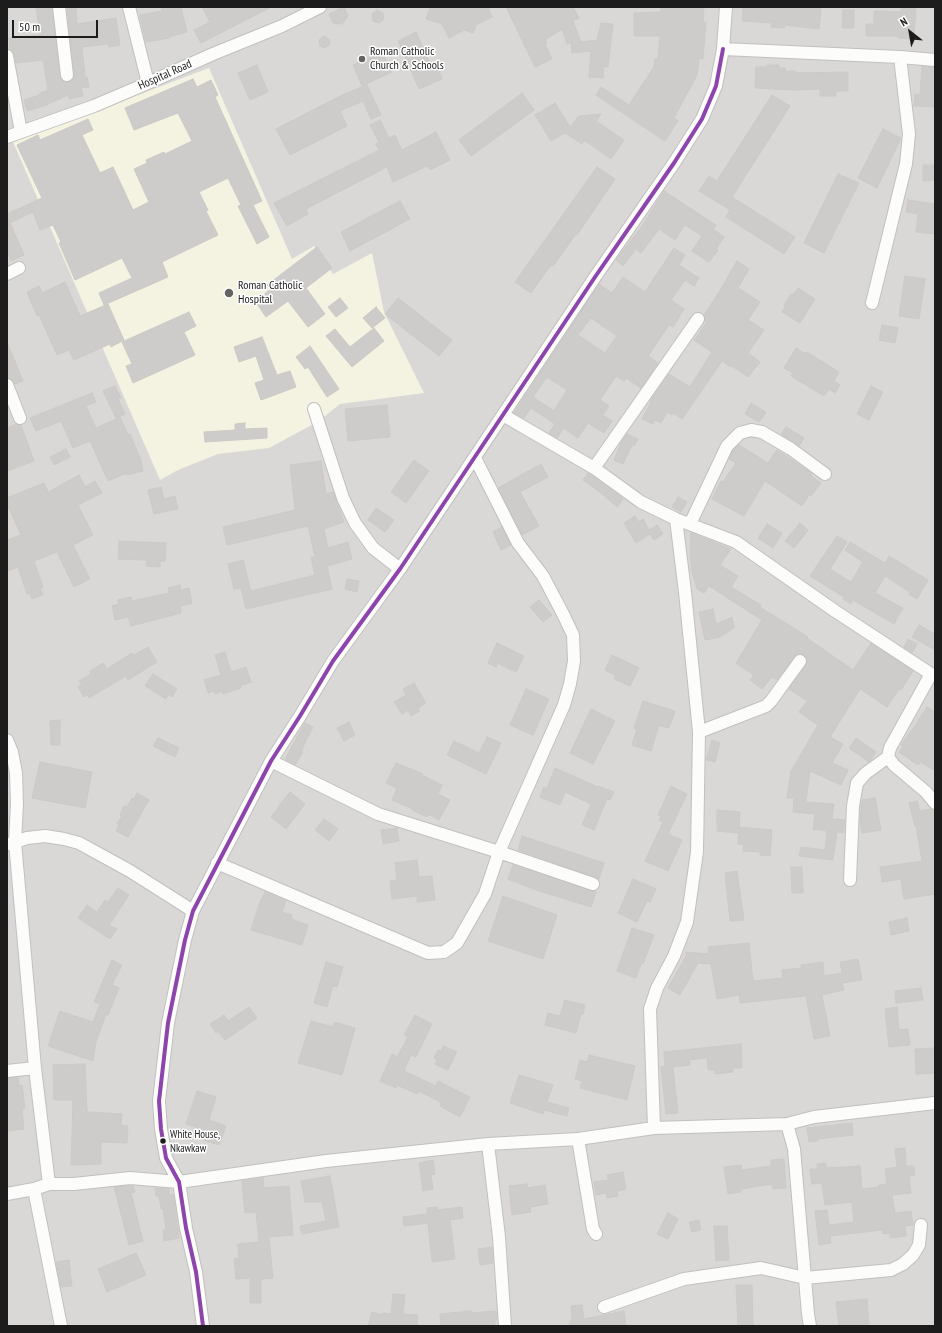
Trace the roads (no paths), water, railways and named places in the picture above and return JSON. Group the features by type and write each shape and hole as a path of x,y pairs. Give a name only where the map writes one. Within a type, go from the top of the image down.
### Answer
{"street":[{"path":"59,7 67,75"},
{"path":"129,7 148,83"},
{"name":"Hospital Road","path":"7,137 94,106 213,54 282,26 320,7"},
{"path":"203,1326 196,1272 186,1228 179,1182 166,1158 161,1129 159,1101 168,1023 185,940 193,911 271,761 333,661 400,570 641,209 674,163 702,119 716,86 723,49 726,7"},
{"path":"723,49 935,60"},
{"path":"7,56 21,132"},
{"path":"872,303 906,164 909,134 900,57"},
{"path":"7,274 19,268"},
{"path":"594,468 698,319"},
{"path":"7,385 20,418"},
{"path":"314,409 343,498 354,523 373,548 400,570"},
{"path":"503,415 594,468 641,502 676,519 736,542 835,611 933,675 890,748 888,757 866,772 857,783 853,806 850,880"},
{"path":"690,524 727,446 740,433 751,430 762,432 791,449 825,474"},
{"path":"217,863 428,953 444,952 457,944 485,894 499,852 564,705 574,661 573,635 543,576 518,542 475,458"},
{"path":"654,1128 650,1009 657,988 674,956 687,922 697,852 699,732 676,519"},
{"path":"699,732 766,706 800,661"},
{"path":"7,740 12,752 16,773 17,804 11,843 49,1184"},
{"path":"888,757 926,792 935,803"},
{"path":"271,761 378,814 499,852 593,884"},
{"path":"11,843 26,838 45,836 79,843 130,872 193,911"},
{"path":"7,1071 35,1068"},
{"path":"7,1194 34,1189 49,1184 74,1184 130,1178 179,1182 326,1161 488,1144 578,1139 654,1128 787,1124 814,1117 935,1103"},
{"path":"787,1124 794,1149 810,1326"},
{"path":"578,1139 593,1229 596,1234"},
{"path":"488,1144 499,1237 505,1326"},
{"path":"34,1189 61,1326"},
{"path":"604,1307 684,1279 753,1269 761,1268 805,1278 891,1270 904,1264 913,1256 919,1245 921,1225"}],"place":[{"name":"Roman Catholic Church & Schools","path":"362,59"},
{"name":"Roman Catholic Hospital","path":"229,293"},
{"name":"White House, Nkawkaw","path":"163,1141"}]}
